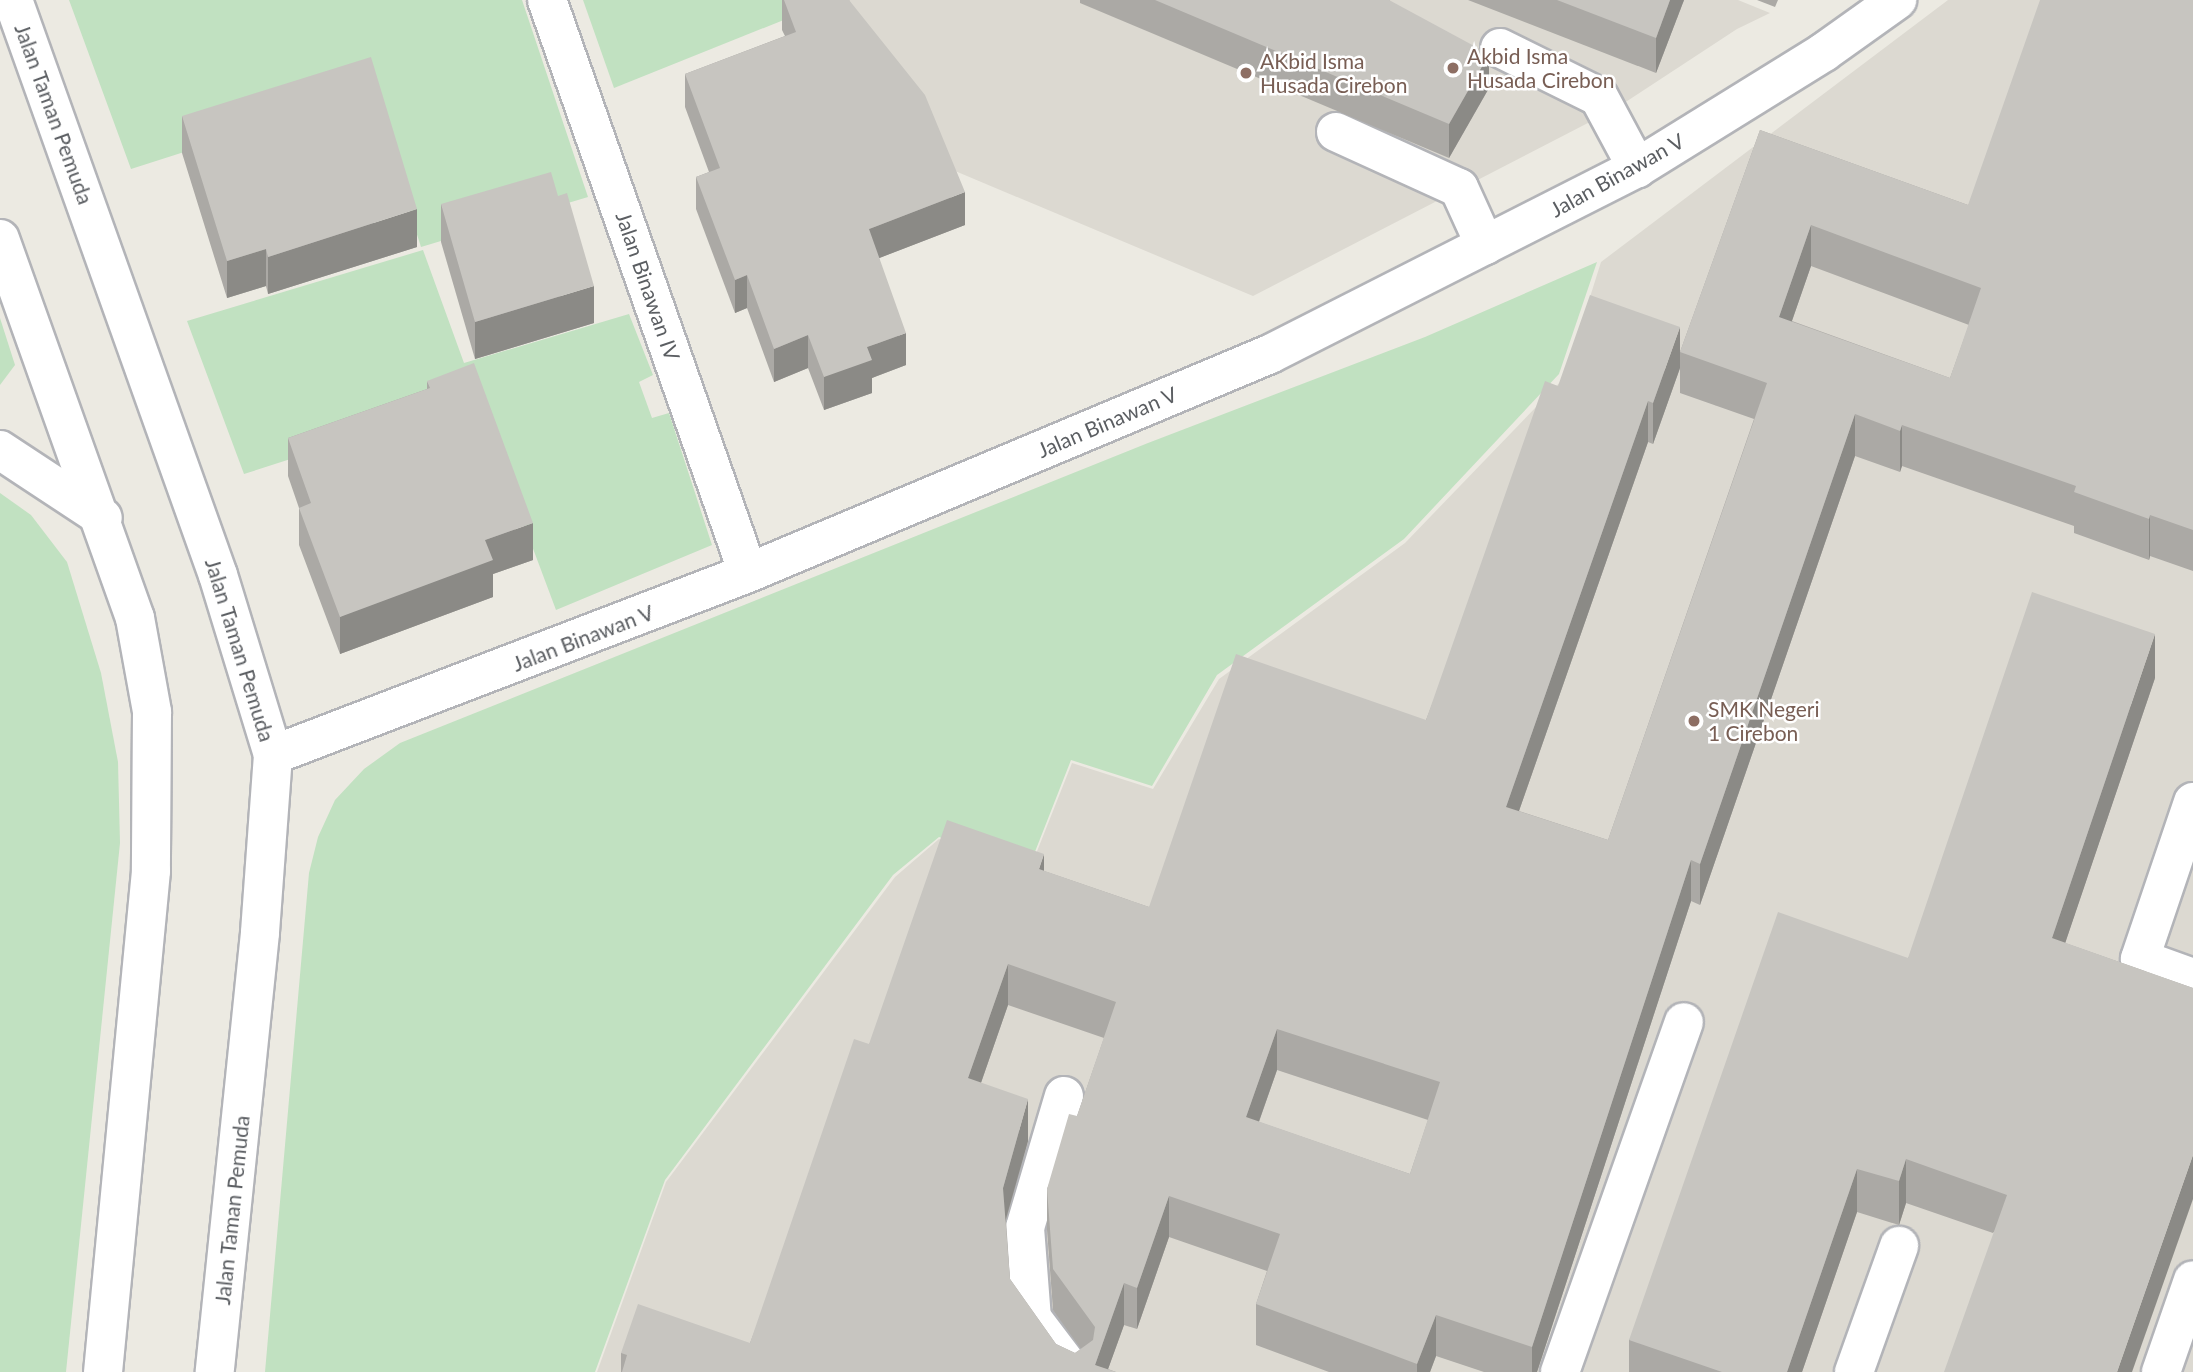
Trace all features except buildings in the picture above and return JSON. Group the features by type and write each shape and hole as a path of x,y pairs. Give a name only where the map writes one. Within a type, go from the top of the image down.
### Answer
{"street":[{"name":"Jalan Taman Pemuda","path":"13,0 218,575 273,755 260,933 215,1372"},
{"name":"Jalan Binawan IV","path":"548,0 748,573"},
{"name":"Jalan Binawan V","path":"273,755 748,573 1269,354 1637,168 1824,52 1897,0"},
{"path":"1500,48 1599,97 1637,168"},
{"path":"1336,132 1459,188 1485,244"},
{"path":"0,239 103,518 135,618 152,712 155,796 103,1372"},
{"path":"0,450 103,518"},
{"path":"2193,803 2140,959 2193,978"},
{"path":"1560,1372 1684,1023"},
{"path":"1064,1096 1026,1228 1032,1318 1073,1372"},
{"path":"1854,1372 1899,1246"},
{"path":"2161,1372 2193,1280"}],"shaded area":[{"path":"823,0 1738,0 1770,13 1737,29 1615,109 1253,296 948,168"},
{"name":"SMK Negeri 1 Cirebon","path":"1948,0 2193,0 2193,1372 597,1372 666,1182 895,877 939,839 1030,869 1072,763 1153,789 1219,679 1405,543 1565,377 1601,262"}],"green space":[{"path":"69,0 522,0 588,197 421,247 371,92 131,169"},
{"path":"583,0 823,0 826,3 614,88"},
{"path":"423,250 464,363 629,314 653,375 639,382 652,418 669,413 712,545 556,610 477,399 244,474 187,321"},
{"path":"1597,262 1559,374 1404,539 1217,675 1152,786 1071,760 1029,867 939,837 893,875 665,1180 595,1372 265,1372 309,873 318,837 335,800 364,769 400,743 1148,443 1425,337"},
{"path":"0,318 15,365 0,385"},
{"path":"0,493 31,515 67,562 101,673 118,762 120,843 66,1372 0,1372"}],"place":[{"name":"Akbid Isma Husada Cirebon","path":"1453,68"},
{"name":"AKbid Isma Husada Cirebon","path":"1246,73"},
{"name":"SMK Negeri 1 Cirebon","path":"1694,721"}]}
